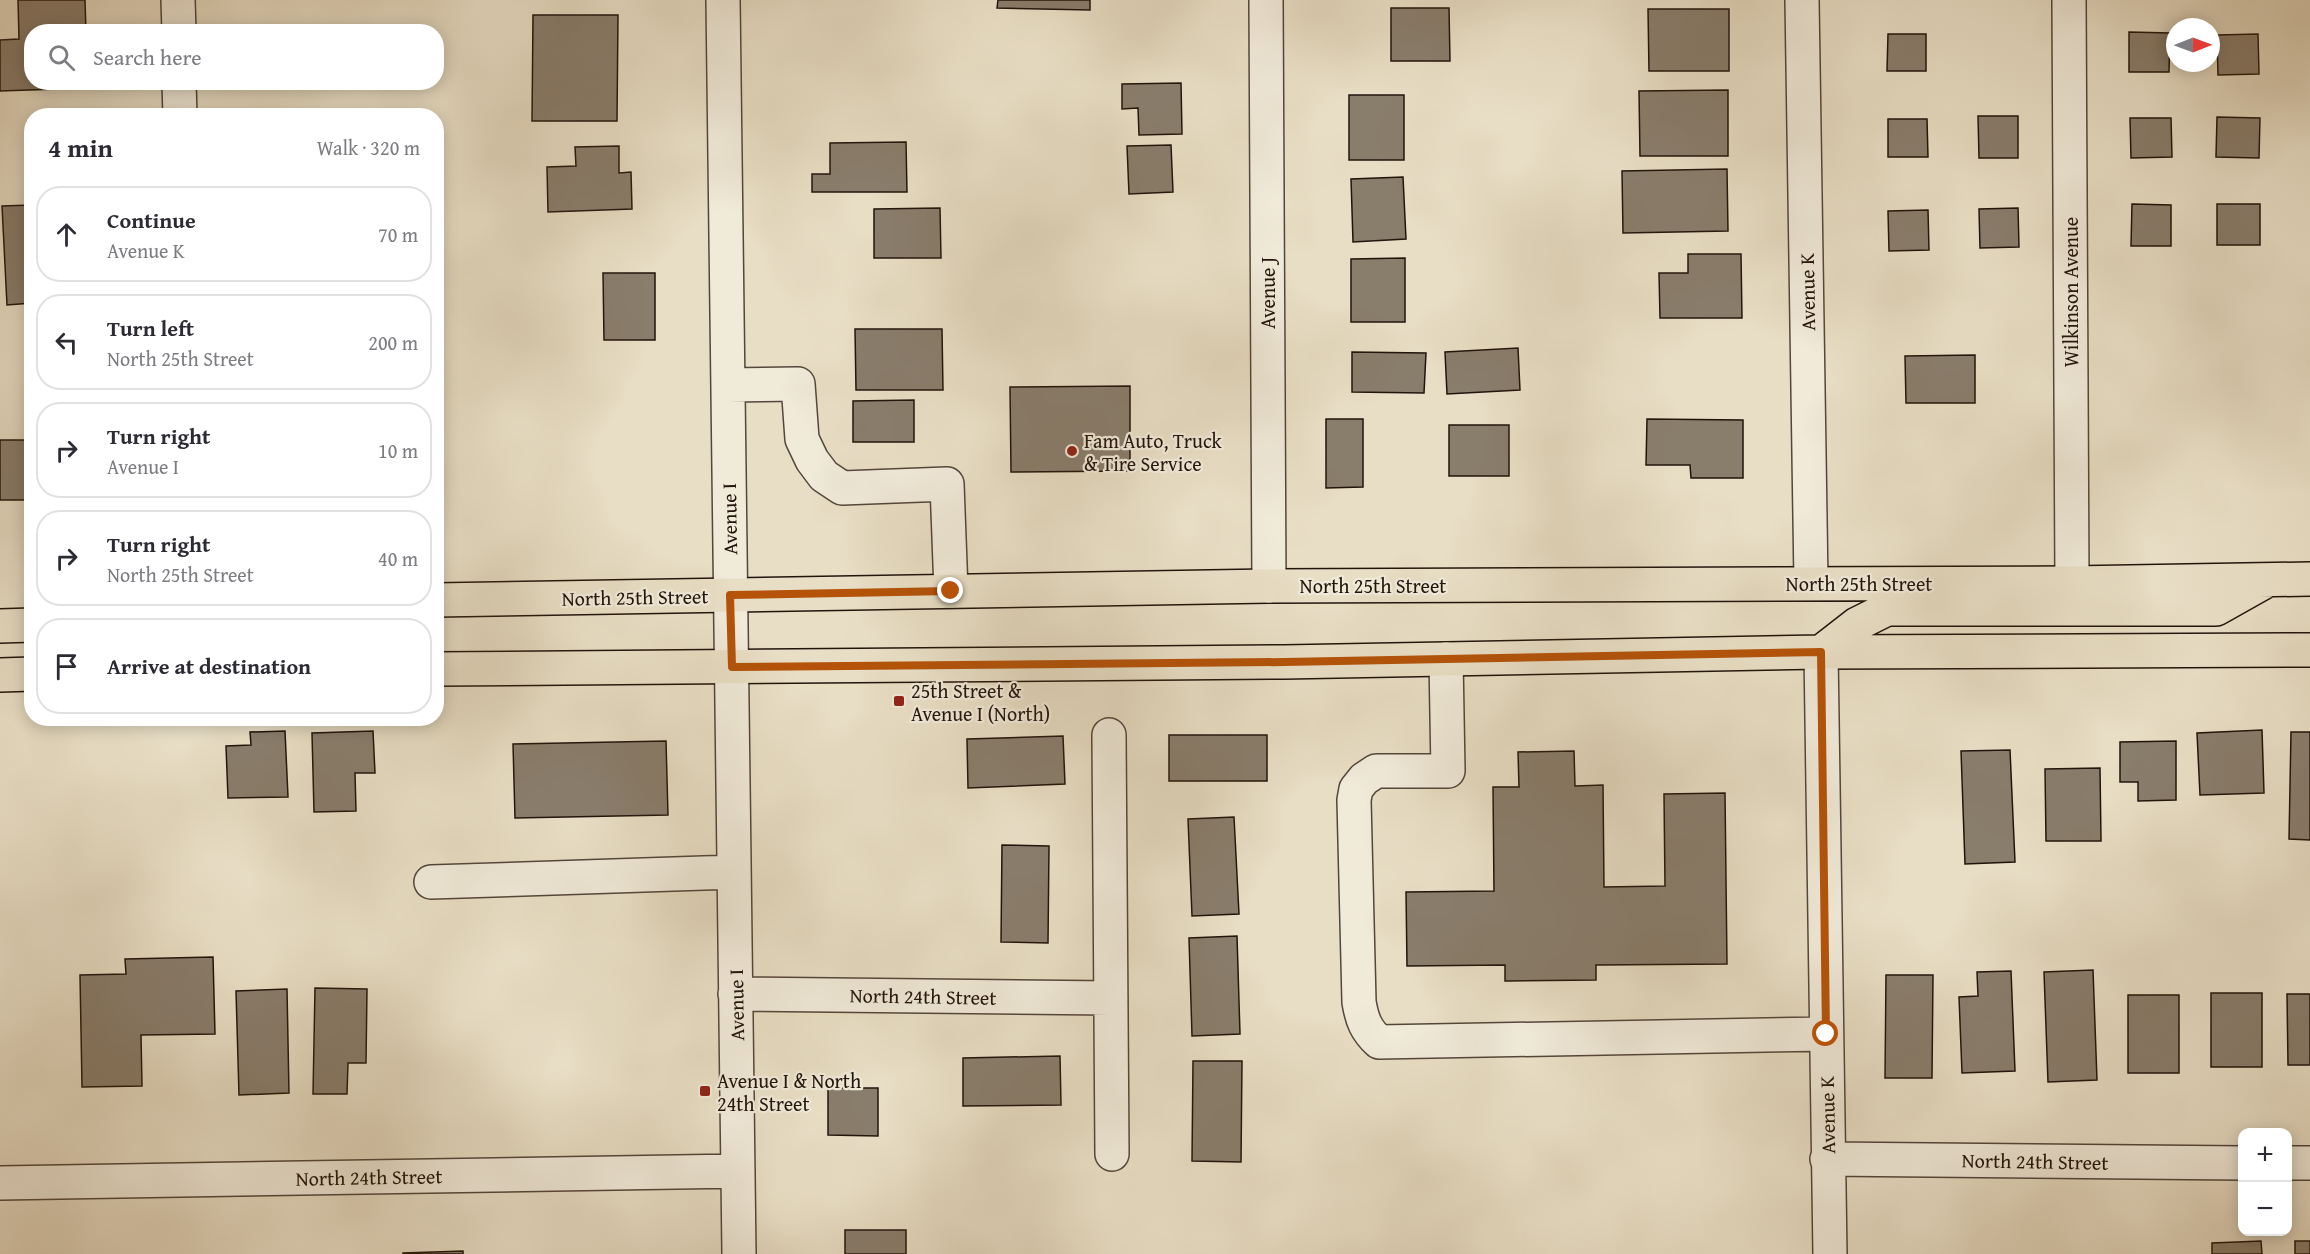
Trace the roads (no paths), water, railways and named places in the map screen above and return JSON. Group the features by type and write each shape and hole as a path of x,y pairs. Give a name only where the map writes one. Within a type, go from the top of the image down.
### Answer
{"main road":[{"name":"North 25th Street","path":"444,600 1269,586 2072,583 2310,579"},
{"path":"1821,652 1857,624 1887,609 2216,609 2268,580"},
{"path":"0,606 24,605"},
{"path":"0,627 24,626"},
{"path":"444,669 1446,659 1821,652 2310,650"},
{"path":"0,675 24,674"}],"street":[{"path":"178,0 178,24"},
{"name":"Avenue I","path":"723,0 739,1254"},
{"name":"Avenue J","path":"1266,0 1269,586"},
{"name":"Avenue K","path":"1802,0 1811,583"},
{"name":"Wilkinson Avenue","path":"2069,0 2072,583"},
{"path":"179,90 180,108"},
{"path":"728,385 798,384 802,439 812,460 824,476 842,488 948,484 951,591"},
{"name":"Avenue K","path":"1821,652 1830,1254"},
{"path":"1446,659 1448,771 1376,771 1364,779 1356,789 1354,800 1359,1002 1362,1019 1369,1033 1379,1042 1826,1034"},
{"path":"1109,735 1112,1154"},
{"path":"431,882 734,872"},
{"name":"North 24th Street","path":"735,994 1111,998"},
{"name":"North 24th Street","path":"1827,1159 2238,1163"},
{"path":"2292,1163 2310,1163"},
{"name":"North 24th Street","path":"0,1183 738,1171"}],"place":[{"name":"Fam Auto, Truck & Tire Service","path":"1072,451"},
{"name":"25th Street & Avenue I (North)","path":"899,701"},
{"name":"Avenue I & North 24th Street","path":"705,1091"}]}
